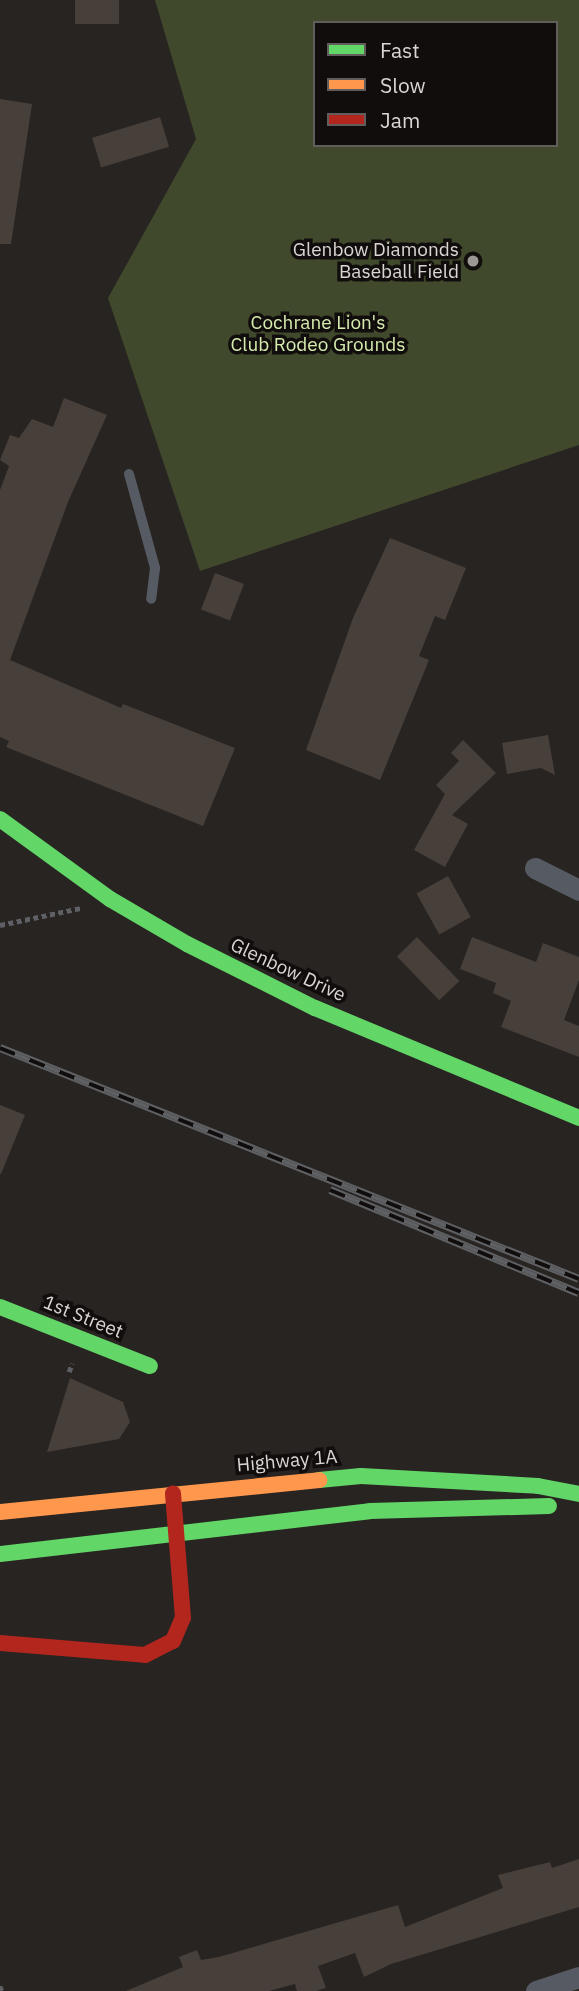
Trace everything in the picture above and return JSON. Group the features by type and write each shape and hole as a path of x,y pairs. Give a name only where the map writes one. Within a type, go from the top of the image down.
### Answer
{"main road":[{"name":"Glenbow Drive","path":"3,823 110,899 198,950 315,1008 579,1118"},
{"name":"1st Street","path":"0,1307 150,1366"},
{"name":"Highway 1A","path":"0,1512 360,1476 538,1486 579,1494"},
{"path":"0,1643 119,1654 161,1650 173,1641 183,1618 173,1493"},
{"path":"0,1554 370,1511 579,1506"}],"street":[{"path":"535,868 579,890"},
{"path":"536,1991 579,1977"}],"lane":[{"path":"129,474 155,568 151,599"}],"path":[{"path":"0,925 63,915 85,905"},
{"path":"69,1373 72,1363"},
{"path":"0,1986 2,1991"}],"green space":[{"name":"Cochrane Lion's Club Rodeo Grounds","path":"155,0 579,0 579,445 200,571 108,298 196,139"}],"building":[{"path":"75,0 119,0 119,24 75,24"},
{"path":"0,99 32,104 11,244 0,244"},
{"path":"160,117 169,147 101,167 92,138"},
{"path":"64,398 107,415 68,502 10,660 121,708 123,704 235,748 203,826 6,747 9,741 0,737 0,490 9,466 0,460 10,435 19,438 32,419 53,427"},
{"path":"390,538 466,568 445,620 435,616 419,656 429,660 380,780 306,750 353,618"},
{"path":"215,573 244,584 230,621 201,609"},
{"path":"548,735 555,775 541,768 507,774 502,743"},
{"path":"463,740 496,773 452,815 468,824 445,867 414,850 445,794 436,785 459,761 451,753"},
{"path":"448,876 471,917 439,935 417,893"},
{"path":"417,937 459,981 439,1000 397,956"},
{"path":"472,937 536,962 543,943 579,957 579,980 564,1020 579,1026 579,1057 501,1027 511,1001 493,993 496,983 460,969"},
{"path":"0,1105 25,1115 1,1174 0,1174"},
{"path":"70,1378 123,1402 130,1422 119,1439 47,1452"},
{"path":"579,1859 579,1907 391,1964 364,1977 355,1953 318,1966 326,1988 316,1991 297,1991 295,1984 269,1991 126,1991 183,1967 179,1957 197,1950 201,1960 219,1957 398,1905 405,1927 503,1888 498,1875 550,1862 552,1868"}],"railway":[{"path":"0,1048 579,1279"},
{"path":"330,1190 579,1293"}],"traffic: fast":[{"path":"0,819 110,899 187,944 315,1008 579,1118"},
{"path":"0,1307 150,1366"},
{"path":"319,1480 361,1476 538,1486 579,1494"},
{"path":"0,1554 370,1511 549,1506"}],"traffic: slow":[{"path":"0,1512 319,1480"}],"traffic: jam":[{"path":"0,1643 145,1655 173,1641 183,1618 173,1493"}],"place":[{"name":"Glenbow Diamonds Baseball Field","path":"473,261"}]}
